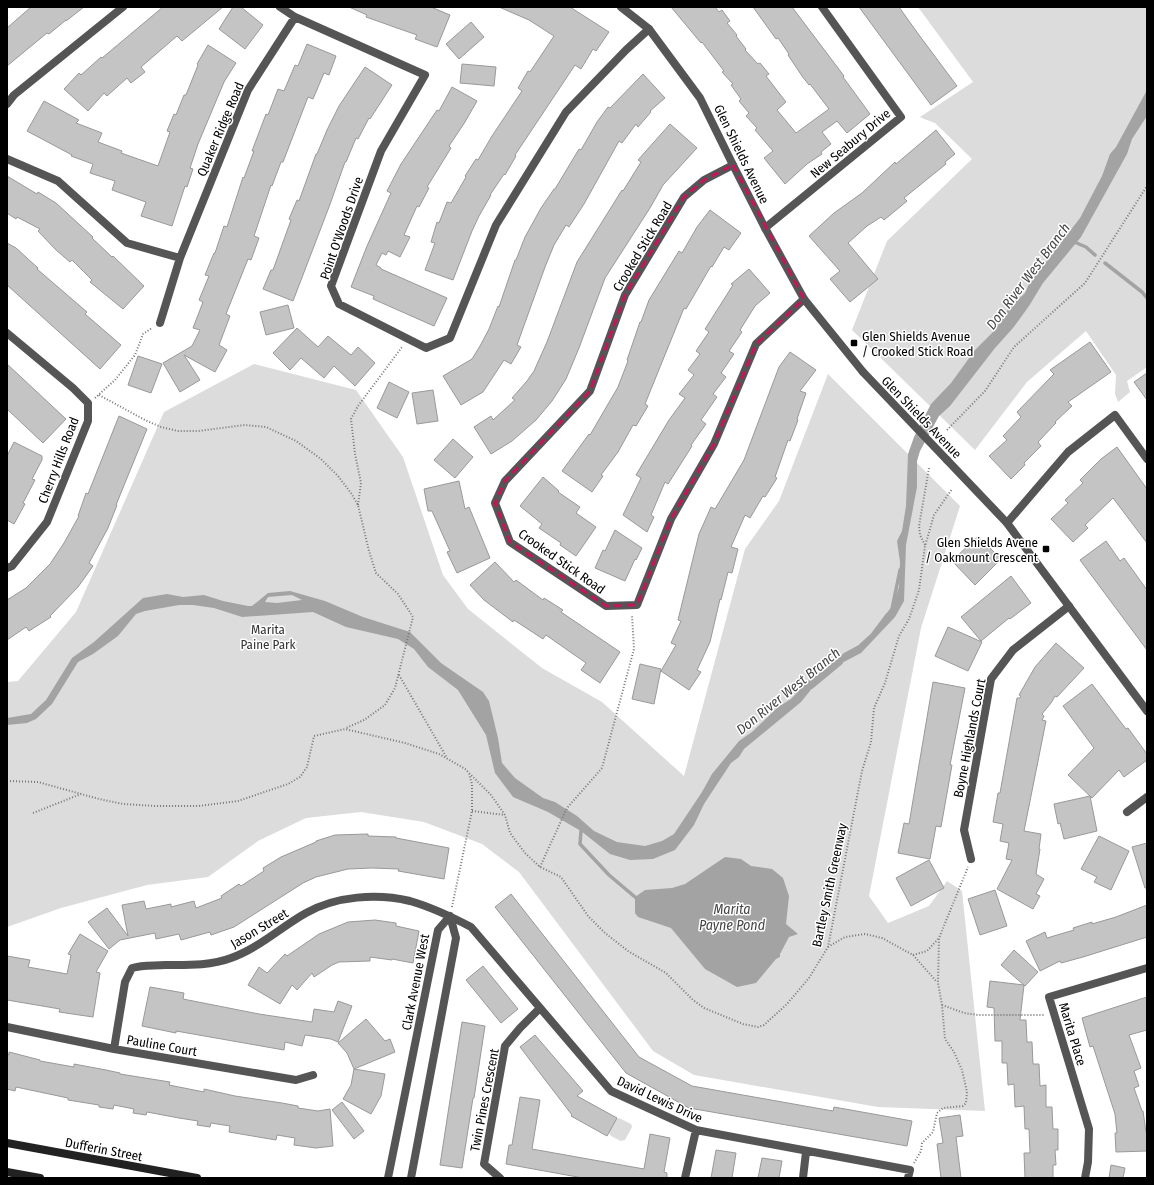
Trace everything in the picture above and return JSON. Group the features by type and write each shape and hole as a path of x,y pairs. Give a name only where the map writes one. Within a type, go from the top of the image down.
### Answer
{"main road":[{"name":"Dufferin Street","path":"7,1143 197,1178"},
{"path":"7,1172 40,1178"}],"street":[{"path":"7,104 14,95 123,7"},
{"name":"Point O'Woods Drive","path":"280,7 295,17 424,75 381,150 331,286 339,304 426,348 450,338 496,225 566,112 626,50 650,29"},
{"name":"Glen Shields Avenue","path":"621,7 650,29 700,98 765,228 804,299 863,372 1007,523 1147,711"},
{"name":"New Seabury Drive","path":"765,228 901,117 822,7"},
{"name":"Quaker Ridge Road","path":"160,323 180,258 248,90 295,17"},
{"path":"7,159 58,181 127,243 180,258"},
{"name":"Crooked Stick Road","path":"631,606 606,606 510,542 496,504 505,481 590,391 625,295 684,197 704,180 733,165"},
{"path":"631,606 637,605 671,519 714,444 756,344 804,299"},
{"name":"Cherry Hills Road","path":"7,333 73,388 88,403 88,421 47,522 12,566 7,568"},
{"path":"1007,523 1068,452 1115,415 1147,459"},
{"name":"Boyne Highlands Court","path":"971,859 964,830 991,679 1013,650 1068,606"},
{"path":"1127,812 1147,797"},
{"name":"Jason Street","path":"114,1049 125,982 132,968 142,965 191,965 231,958 258,944 307,913 327,903 380,897 410,901 450,916"},
{"path":"411,1178 456,938 450,916"},
{"name":"David Lewis Drive","path":"450,916 472,927 611,1091 696,1130 909,1174"},
{"name":"Clark Avenue West","path":"388,1178 438,930 450,916"},
{"name":"Marita Place","path":"1085,1178 1088,1162 1089,1129 1049,998 1147,968"},
{"name":"Twin Pines Crescent","path":"500,1178 484,1164 505,1046 540,1008"},
{"name":"Pauline Court","path":"7,1027 114,1049 296,1080 313,1075"},
{"path":"685,1178 696,1130"},
{"path":"803,1178 806,1152"}],"path":[{"path":"947,430 985,391 1014,347 1085,283 1147,186"},
{"path":"88,403 115,380 135,355 144,334 160,323"},
{"path":"358,505 361,484 355,454 351,419 358,406 408,339"},
{"path":"99,395 145,420 161,427 178,431 198,431 245,425 266,427 296,441 320,459 338,476 358,505 376,573 398,594 413,617 395,688 385,704 364,720 345,728"},
{"name":"Bartley Smith Greenway","path":"925,546 920,535 919,526 929,468"},
{"name":"Bartley Smith Greenway","path":"7,781 38,782 123,804 199,806 238,801 288,784 300,777 307,767 314,736 345,728 405,744 447,758 469,772 491,795 505,816 510,833 525,853 540,867 561,877 588,916 604,933 628,950 666,973 693,1000 704,1008 743,1024 758,1027 764,1025 787,1004 809,978 828,947 862,770 871,742 874,708 886,683 899,636 909,619 919,590 925,546 934,515 952,489"},
{"path":"540,867 567,808 602,768 634,649 631,606"},
{"path":"399,674 447,758"},
{"path":"454,897 472,812 472,784 469,772"},
{"path":"33,813 82,794"},
{"path":"472,812 505,816"},
{"path":"909,1174 921,1151 922,1143 933,1132 937,1113 943,1108 963,1106 966,1103 968,1092 962,1070 954,1052 945,1039 938,982 939,938 971,859"},
{"path":"828,947 845,937 866,934 882,938 913,955 938,982"},
{"path":"913,955 927,950 939,938"},
{"path":"942,1005 964,1013 978,1015 1054,1014"}],"highlighted area":[{"path":"733,165 804,299 756,344 714,444 671,519 637,605 606,606 510,542 495,503 505,481 590,391 625,295 684,197 704,180"}],"green space":[{"path":"918,7 1147,7 1147,367 1127,381 1130,392 1118,402 1115,394 1116,375 1086,331 1027,382 975,450 852,330 887,241 972,159 935,123 920,117 973,82"},
{"name":"Marita Paine Park","path":"254,364 356,390 403,457 443,575 468,609 542,668 602,702 684,776 745,549 779,501 828,374 960,506 921,628 869,896 888,923 929,906 947,881 962,891 985,1111 878,1107 694,1075 653,1051 519,872 482,844 424,822 361,812 306,818 258,841 208,877 147,885 61,908 7,927 7,682 18,681 76,612 164,412"},
{"path":"619,1118 631,1124 632,1127 625,1140 621,1141 611,1136 609,1133 615,1120"}],"water":[{"path":"1147,90 1147,116 1132,139 1127,154 1081,237 1043,283 1013,328 995,348 950,406 939,416 920,451 917,461 917,487 906,545 904,601 895,617 861,653 834,667 818,681 801,702 744,749 739,757 731,763 704,804 694,825 675,850 653,859 630,860 610,854 581,831 548,812 513,797 495,773 486,735 458,690 428,667 414,649 398,639 346,627 313,612 242,617 214,608 179,605 136,614 118,636 93,654 78,662 52,704 36,719 27,723 7,725 7,718 31,714 46,700 72,658 94,642 143,598 167,594 183,597 204,595 223,601 252,606 268,593 290,591 325,601 363,617 410,632 441,663 483,692 489,701 498,738 502,763 515,778 543,798 555,802 577,816 594,831 617,842 645,846 662,841 674,834 712,774 739,741 752,732 778,707 791,699 811,678 822,672 844,653 866,641 884,621 886,614 893,605 899,587 900,562 897,541 902,531 906,506 908,454 914,437 931,404 951,383 975,350 994,331 1009,308 1025,293 1029,284 1080,218 1102,176 1110,154 1116,147","holes":["292,595 302,600 277,603 265,602 268,597"]},
{"name":"Marita Payne Pond","path":"725,857 741,859 751,866 772,869 783,878 789,896 786,924 798,934 789,937 780,954 780,957 776,959 756,983 737,987 705,969 671,928 638,917 635,913 635,897 645,890 672,888 685,884"}],"building":[{"path":"31,7 84,7 49,34 47,33 7,66 7,28"},
{"path":"163,7 223,7 182,41 177,36 141,67 145,72 131,83 127,78 107,96 104,93 88,111 64,89 79,73 81,75"},
{"path":"233,7 241,7 263,25 245,49 219,29"},
{"path":"349,7 431,7 450,15 437,47 415,39 417,35 366,17 367,15"},
{"path":"499,7 570,7 609,32 596,51 593,49 581,69 575,65 515,155 516,156 505,175 504,174 490,195 479,216 453,280 425,270 435,243 431,242 437,222 439,223 447,202 451,203 466,177 465,176 476,159 478,160 522,91 518,88 528,71 530,72 554,36 529,20"},
{"path":"671,7 715,7 719,12 722,10 730,21 727,23 737,35 736,36 746,49 745,50 758,64 760,63 769,74 766,76 786,102 777,110 796,133 829,109 802,76 778,38 776,39 753,7 792,7 844,76 843,77 870,114 847,133 837,121 822,132 831,144 821,152 822,154 807,164 785,184 764,158 773,151 755,130 757,128 746,116 749,113 739,101 741,99 731,85 733,84 722,72 724,71 702,42 701,43"},
{"path":"859,7 899,7 957,86 931,105"},
{"path":"471,22 484,37 459,59 446,44"},
{"path":"307,44 336,56 329,75 324,73 313,99 308,97 283,162 281,162 272,186 271,185 254,236 259,238 251,260 248,259 226,314 230,316 219,345 227,350 215,372 184,355 200,380 180,392 163,363 192,346 200,330 193,328 203,302 199,300 209,276 205,275 215,253 224,226 227,227 266,114 268,115 278,89 284,91 295,65 298,66"},
{"path":"208,45 236,63 224,82 198,144 190,168 193,169 187,187 185,186 172,226 141,216 146,202 112,190 115,181 90,173 93,164 71,156 72,155 27,131 44,101 79,120 76,123 102,133 98,142 122,151 121,153 158,166 170,132 167,131 174,114 176,115 184,95 186,95 198,65 197,64"},
{"path":"462,64 496,67 494,86 460,83"},
{"path":"365,67 392,85 370,119 369,118 358,139 356,138 345,162 293,301 263,289 271,270 273,270 291,220 289,219 297,200 299,201 316,154 327,130 339,106"},
{"path":"643,74 665,98 650,111 651,112 638,127 636,124 622,143 619,141 584,204 569,227 566,225 554,245 517,345 521,347 511,364 504,360 483,392 461,405 443,376 472,359 489,329 498,306 499,307 515,260 525,237 541,208 555,189 579,149 581,150 597,122 608,107 610,108"},
{"path":"452,87 477,101 449,146 451,148 427,187 429,188 419,207 417,206 404,235 410,237 400,257 388,251 386,255 382,253 376,265 381,269 447,298 434,326 373,299 374,296 351,287 367,246 391,193 387,191 401,164 437,110 439,111"},
{"path":"670,124 697,148 663,185 605,278 566,379 552,401 536,420 512,441 491,454 474,427 491,416 493,420 515,400 512,398 534,371 547,342 577,262 641,162 638,160"},
{"path":"936,130 955,154 945,162 946,164 904,198 907,201 895,211 884,220 881,217 867,226 848,243 878,279 850,302 830,279 840,271 809,236 834,213 862,193 895,162 896,164"},
{"path":"7,176 37,194 38,192 56,203 144,286 123,309 90,282 92,280 72,260 70,262 56,250 38,231 40,229 17,217 16,219 7,213"},
{"path":"710,210 741,233 729,250 724,247 686,309 684,308 645,404 648,406 636,426 633,425 618,452 601,475 603,476 592,492 562,471 589,434 590,435 618,387 649,300 679,251 682,253 697,227"},
{"path":"7,243 16,248 38,268 37,269 87,312 85,314 121,345 100,369 7,285"},
{"path":"749,269 770,293 755,306 740,330 742,332 729,351 734,354 721,373 726,377 713,394 717,397 701,420 706,424 691,445 692,446 668,484 665,482 651,515 654,517 647,532 623,515 641,478 636,475 669,420 685,398 679,394 694,375 688,370 700,354 696,351 709,332 705,329 733,285 731,284"},
{"path":"288,305 294,328 266,335 260,312"},
{"path":"297,328 318,347 328,336 351,355 358,347 375,363 355,386 334,366 324,378 301,358 290,370 273,353"},
{"path":"1090,342 1111,372 1068,402 1072,406 1055,422 1056,423 1038,442 1041,446 1011,479 989,456 1007,440 1003,436 1021,417 1017,412 1054,374 1050,370"},
{"path":"790,352 816,370 800,391 806,393 797,419 798,420 790,441 788,440 775,477 777,478 765,497 763,496 750,518 745,515 731,547 738,549 732,573 728,572 710,642 697,670 701,672 689,690 661,671 676,645 671,643 681,621 678,620 699,534 711,507 715,509 744,460 779,367"},
{"path":"138,356 162,364 151,393 128,385"},
{"path":"7,364 66,419 43,443 7,409"},
{"path":"1147,373 1147,400 1134,382"},
{"path":"389,382 409,392 397,418 377,408"},
{"path":"433,390 438,421 417,424 412,393"},
{"path":"119,416 147,429 108,528 89,563 93,566 78,587 50,616 51,617 29,631 26,627 7,640 7,600 26,588 50,564 64,543 79,516 86,493 88,494"},
{"path":"453,439 473,457 455,478 434,460"},
{"path":"14,442 42,456 42,460 32,479 35,480 23,503 25,504 14,524 7,520 7,456"},
{"path":"1117,447 1147,489 1147,543 1113,498 1085,525 1088,528 1073,542 1051,519 1068,503 1065,500 1083,483 1080,480 1101,459"},
{"path":"543,477 559,491 558,492 580,507 576,513 596,527 576,556 560,545 561,543 539,528 542,524 520,506"},
{"path":"459,481 465,509 469,507 490,558 457,573 447,552 450,551 432,511 428,511 424,489"},
{"path":"615,530 642,548 625,581 595,568 603,550 605,551"},
{"path":"978,536 1001,559 975,585 952,561"},
{"path":"1106,541 1120,561 1124,558 1147,590 1147,650 1080,560"},
{"path":"495,562 514,582 516,580 543,600 544,598 563,610 561,612 620,652 600,683 581,670 586,663 546,635 543,639 514,620 513,622 484,600 470,585"},
{"path":"1011,576 1031,603 1010,619 1009,618 981,641 961,617"},
{"path":"948,627 982,642 968,671 935,656"},
{"path":"1056,643 1084,668 1057,697 1055,696 1042,714 1044,716 1042,720 1046,721 1024,831 1041,834 1036,874 1044,879 1036,894 1040,896 1033,909 997,889 1012,860 1006,859 1009,843 1000,841 1003,824 993,822 998,793 1000,793 1017,698 1020,698 1021,696 1019,695 1035,667"},
{"path":"640,664 661,669 654,704 632,699"},
{"path":"933,682 965,688 950,765 952,765 941,827 936,826 930,859 898,853 904,823 909,824"},
{"path":"1092,684 1147,754 1147,760 1124,777 1119,770 1092,798 1068,775 1094,748 1063,706"},
{"path":"1090,796 1097,831 1064,839 1060,823 1058,824 1054,804"},
{"path":"368,834 368,836 396,837 449,848 444,879 398,871 399,869 348,869 316,877 303,883 234,927 211,935 210,932 181,940 179,934 156,939 155,933 120,940 109,949 88,922 107,908 128,936 122,905 144,901 146,909 171,904 171,907 194,901 196,908 222,898 221,896 239,884 241,886 264,871 263,868 281,857 316,841 335,835"},
{"path":"1099,836 1129,851 1111,890 1094,882 1097,877 1081,869"},
{"path":"1147,843 1147,888 1145,888 1132,847"},
{"path":"929,860 944,888 911,906 896,878"},
{"path":"995,890 1007,926 980,935 968,899"},
{"path":"511,894 639,1057 692,1086 833,1111 834,1107 912,1121 907,1146 689,1108 626,1073 495,907"},
{"path":"1147,905 1147,937 1083,957 1061,963 1060,961 1040,971 1026,941 1045,932 1047,938 1074,930 1073,928 1092,922 1092,924 1116,917"},
{"path":"375,920 396,923 396,926 419,931 413,963 370,957 370,961 339,962 314,977 312,973 297,990 292,985 280,1004 248,985 259,967 267,973 285,954 287,956 319,934 348,922"},
{"path":"80,934 108,951 96,972 100,973 93,1017 59,1012 60,1009 7,1000 7,956 30,960 28,967 67,974 71,955 68,954"},
{"path":"1014,950 1038,972 1025,986 1001,965"},
{"path":"483,966 518,1009 501,1023 466,980"},
{"path":"990,981 1024,985 1020,1020 1026,1020 1027,1042 1032,1042 1033,1064 1039,1064 1040,1086 1046,1085 1046,1107 1052,1107 1053,1129 1058,1129 1058,1150 1055,1150 1056,1165 1053,1165 1053,1178 1025,1178 1024,1153 1030,1153 1029,1129 1025,1129 1024,1106 1015,1107 1014,1084 1008,1085 1007,1063 1002,1063 1002,1041 995,1041 994,1008 987,1007"},
{"path":"150,987 184,993 183,999 259,1014 312,1022 314,1009 334,1012 338,1001 352,1006 338,1042 331,1039 305,1035 302,1046 285,1042 284,1050 176,1031 176,1033 142,1026"},
{"path":"1147,997 1147,1030 1129,1035 1141,1068 1134,1071 1139,1086 1134,1088 1143,1111 1147,1132 1147,1151 1116,1152 1115,1133 1117,1133 1115,1114 1093,1046 1090,1047 1082,1018"},
{"path":"366,1019 385,1041 390,1039 395,1052 354,1069 347,1053 338,1043"},
{"path":"462,1022 485,1026 462,1168 440,1165"},
{"path":"535,1035 583,1091 577,1096 617,1118 607,1136 571,1116 572,1115 520,1047"},
{"path":"9,1052 40,1061 74,1067 74,1064 120,1074 170,1082 169,1085 204,1092 204,1089 318,1111 330,1109 333,1146 316,1148 294,1145 295,1138 277,1135 276,1140 229,1132 230,1126 211,1123 210,1127 197,1125 198,1121 147,1112 146,1115 133,1113 134,1109 114,1105 113,1109 99,1107 99,1105 68,1100 68,1098 16,1087 15,1091 7,1089 7,1054 9,1055"},
{"path":"354,1069 385,1074 381,1096 371,1114 343,1099 351,1085"},
{"path":"520,1097 540,1100 532,1149 644,1169 650,1134 670,1138 664,1172 667,1173 667,1178 583,1178 506,1164 509,1145 512,1145"},
{"path":"342,1102 364,1131 354,1139 332,1110"},
{"path":"960,1115 963,1136 956,1137 961,1178 941,1178 937,1144 943,1143 939,1118"},
{"path":"716,1150 736,1153 732,1178 711,1178"},
{"path":"762,1158 782,1161 779,1178 758,1178"},
{"path":"1111,1165 1125,1168 1123,1178 1109,1178"}],"waterway":[{"path":"1072,241 1086,247 1095,255"},
{"path":"1105,263 1142,292 1147,298"},
{"name":"Don River West Branch","path":"892,609 900,570"},
{"name":"Don River West Branch","path":"861,645 872,635 887,615"},
{"name":"Don River West Branch","path":"812,687 841,663"},
{"path":"581,831 580,844 609,875 635,897"}],"place":[{"name":"Glen Shields Avenue / Crooked Stick Road","path":"854,343"},
{"name":"Glen Shields Avene / Oakmount Crescent","path":"1046,549"}]}
